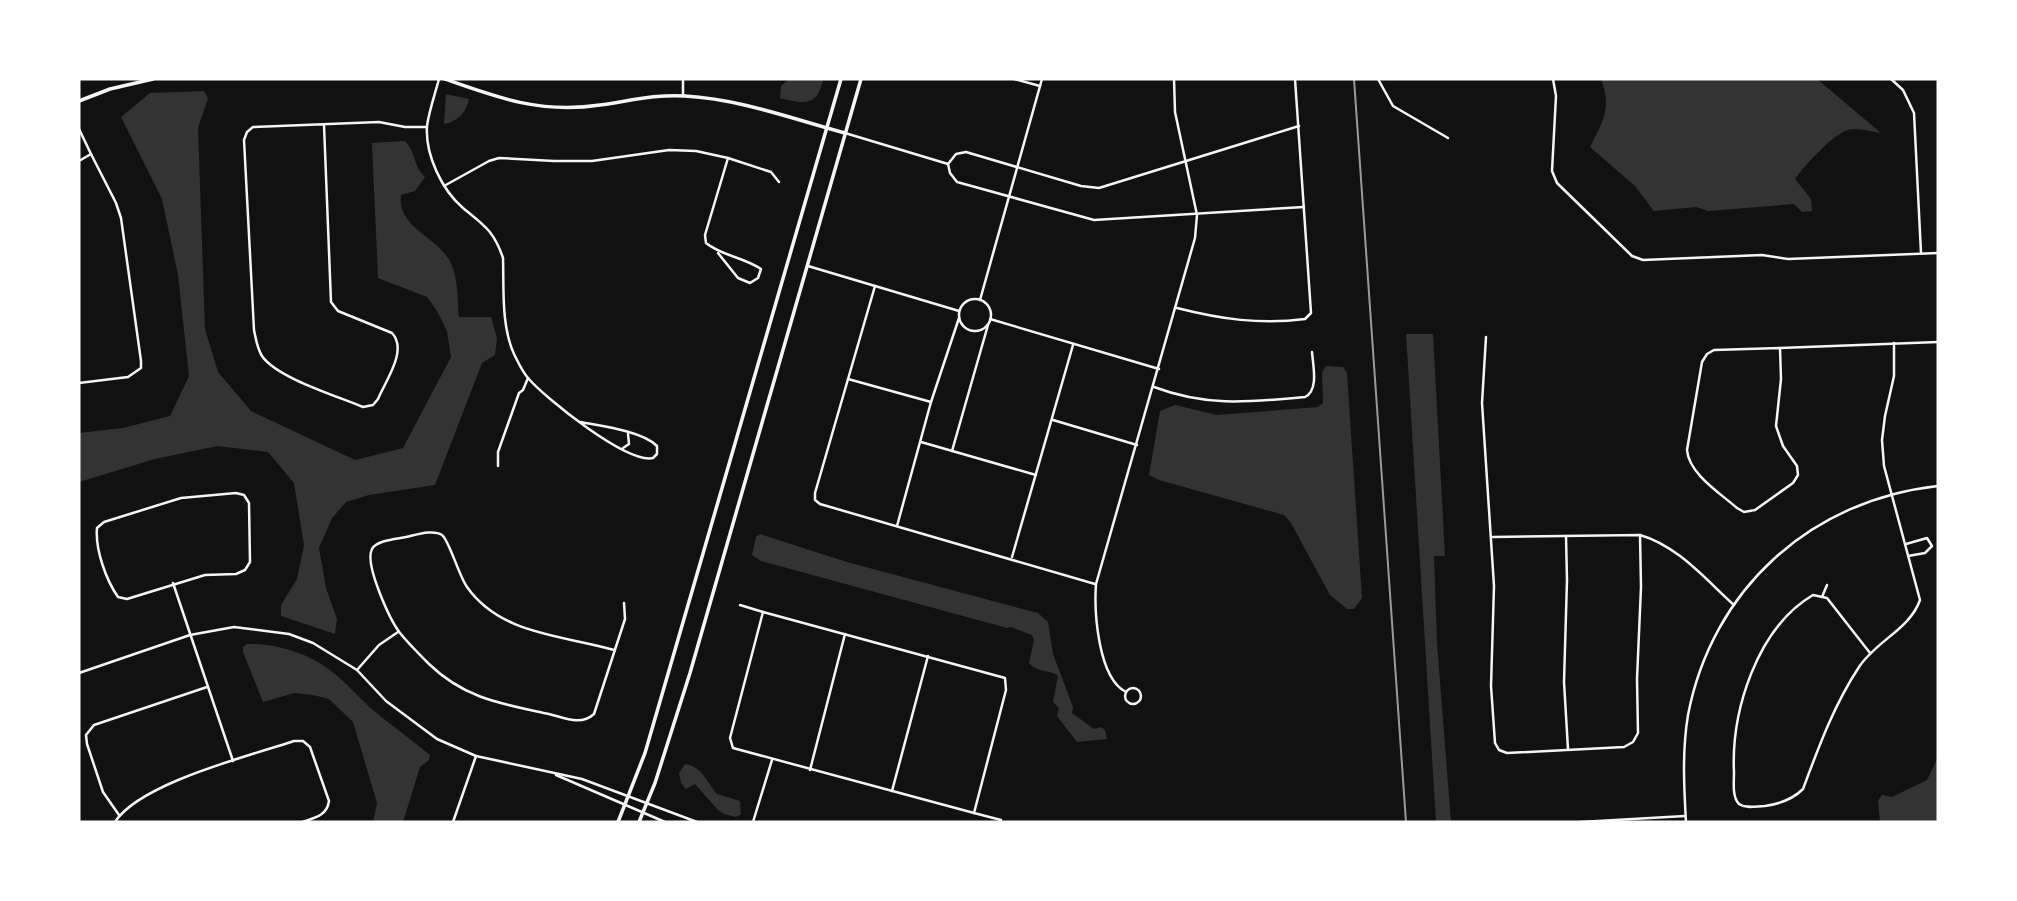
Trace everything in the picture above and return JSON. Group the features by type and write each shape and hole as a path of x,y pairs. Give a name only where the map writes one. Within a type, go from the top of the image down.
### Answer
{"main road":[{"path":"79,101 110,89 153,79"},
{"path":"445,79 507,101 545,107 600,105 683,96 729,102 845,134"},
{"path":"618,822 626,806 659,705 841,79"},
{"path":"639,822 690,673 861,79"}],"street":[{"path":"439,79 427,127 431,157 444,186 461,207 494,236 499,246 503,258 508,334 514,353 528,377 580,422 611,444 646,460 657,454 657,446 652,442 626,432 580,422"},
{"path":"683,79 683,96"},
{"path":"1013,79 1040,86"},
{"path":"979,300 1042,79"},
{"path":"1126,692 1120,690 1101,651 1096,621 1096,584 1195,239 1197,215 1175,112 1174,79"},
{"path":"1177,308 1248,321 1309,317 1311,310 1295,79"},
{"path":"1378,79 1393,106 1448,138"},
{"path":"1553,79 1556,96 1552,171 1557,183 1632,256 1643,260 1762,255 1788,259 1938,253"},
{"path":"1891,79 1903,90 1914,113 1921,253"},
{"path":"324,125 331,302 338,311 392,333 398,339 399,350 378,398 373,405 363,407 276,371 262,356 254,330 244,140 253,127 379,122 405,127 427,127"},
{"path":"948,164 956,154 966,152 1082,186 1099,188 1299,126"},
{"path":"79,129 121,218 141,361 141,368 128,377 79,383"},
{"path":"845,134 948,164"},
{"path":"444,186 499,158 592,160 669,150 696,151 728,158 771,172 779,182"},
{"path":"79,162 91,154"},
{"path":"718,253 733,255 750,262 761,269 758,278 750,283 738,278 718,253 706,243 705,235 728,158"},
{"path":"948,164 950,173 957,182 1094,220 1304,207"},
{"path":"807,265 959,311"},
{"path":"875,286 815,499 820,504 1096,584"},
{"path":"897,526 959,311 969,300 979,300 988,305 990,319 952,451"},
{"path":"959,318 964,327 974,331 988,325"},
{"path":"990,319 1159,369"},
{"path":"1486,337 1482,403 1494,586 1491,685 1494,743 1499,750 1507,753 1624,747 1633,742 1638,733 1640,535"},
{"path":"1780,348 1781,379 1776,426 1783,446 1797,466 1798,475 1793,483 1755,510 1744,512 1694,469 1688,459 1687,450 1702,362 1707,354 1714,350 1938,342"},
{"path":"1870,653 1827,598 1813,595 1797,604 1773,633 1748,682 1737,721 1733,751 1735,798 1740,805 1776,805 1797,795 1803,789 1830,718 1860,665 1915,613 1920,600 1884,466 1882,440 1894,376 1894,343"},
{"path":"1012,558 1073,345"},
{"path":"1154,387 1172,394 1215,402 1305,397 1311,394 1314,388 1312,352"},
{"path":"498,466 498,452 519,393 528,377"},
{"path":"848,379 931,402"},
{"path":"1052,420 1137,445"},
{"path":"619,447 629,444 626,432"},
{"path":"921,442 1036,475"},
{"path":"1686,822 1683,767 1693,693 1713,638 1734,605 1770,563 1810,530 1857,506 1892,494 1938,486"},
{"path":"236,493 244,495 249,503 250,562 245,570 236,574 205,575 173,583 127,599 118,597 111,588 96,538 97,528 104,522 181,498 236,493"},
{"path":"614,650 516,626 496,616 482,605 467,587 455,568 447,541 442,534 433,532 376,544 371,550 370,558 380,595 399,632 430,665 469,692 513,709 577,721 588,719 593,714 625,619 624,603"},
{"path":"1492,537 1640,535 1671,548 1734,605"},
{"path":"1566,536 1564,682 1568,750"},
{"path":"1905,545 1927,538 1932,546 1925,552 1908,556"},
{"path":"173,583 233,761"},
{"path":"1822,597 1827,585"},
{"path":"740,605 1002,676 1007,681 1006,690 974,813"},
{"path":"763,612 730,742 736,750 1001,820"},
{"path":"79,673 190,635 234,627 275,631 313,643 357,670 408,720 438,739 476,756 582,779 697,822"},
{"path":"357,670 379,645 399,632"},
{"path":"810,770 845,634"},
{"path":"892,790 928,656"},
{"path":"119,815 103,792 87,744 86,735 89,729 94,725 207,688"},
{"path":"1131,688 1137,689 1141,693 1141,699 1131,704 1126,699 1126,692 1131,688"},
{"path":"115,822 119,815 143,796 165,785 294,741 303,741 310,747 329,802 323,814 302,822"},
{"path":"453,822 476,756"},
{"path":"752,822 772,760"},
{"path":"551,773 665,822"},
{"path":"1580,822 1638,821 1686,816"}],"shaded area":[{"path":"789,79 823,79 821,88 813,99 796,102 780,98 781,86"},
{"path":"1601,79 1817,79 1881,133 1848,130 1827,144 1805,166 1795,179 1811,199 1812,211 1802,212 1794,204 1708,211 1696,207 1654,211 1635,186 1590,147 1606,106"},
{"path":"204,91 208,98 198,128 205,329 218,372 251,411 355,460 403,448 451,357 447,331 427,297 378,278 372,143 405,141 409,146 425,177 415,191 401,195 404,214 450,261 457,284 459,317 491,317 497,338 495,355 482,363 435,485 369,495 346,502 332,518 319,548 326,588 337,619 335,634 281,616 281,605 297,579 304,545 294,483 268,452 217,446 155,459 79,482 79,433 123,428 170,416 189,376 178,275 162,199 121,117 150,93"},
{"path":"446,94 469,99 461,116 444,124"},
{"path":"1406,334 1433,334 1445,556 1434,556 1437,643 1451,822 1436,822"},
{"path":"1326,366 1343,367 1347,373 1362,598 1354,609 1347,609 1330,595 1284,515 1149,475 1160,411 1175,405 1217,415 1318,407 1323,403 1322,372"},
{"path":"760,534 847,562 1038,613 1048,622 1053,654 1073,707 1072,713 1094,729 1101,727 1105,730 1107,739 1077,742 1057,716 1059,708 1053,702 1058,676 1029,663 1034,640 1032,635 1011,627 761,561 752,555 756,537"},
{"path":"247,644 291,650 321,664 374,711 430,755 429,760 420,767 403,822 373,822 377,803 353,722 329,699 313,695 294,693 263,702 243,652 243,647"},
{"path":"1938,757 1938,821 1880,822 1878,801 1882,795 1892,797 1927,780"},
{"path":"685,764 700,771 717,794 740,801 741,814 736,817 724,814 695,784 686,789 681,783 679,773"}],"railway":[{"path":"1354,79 1406,822"}]}
